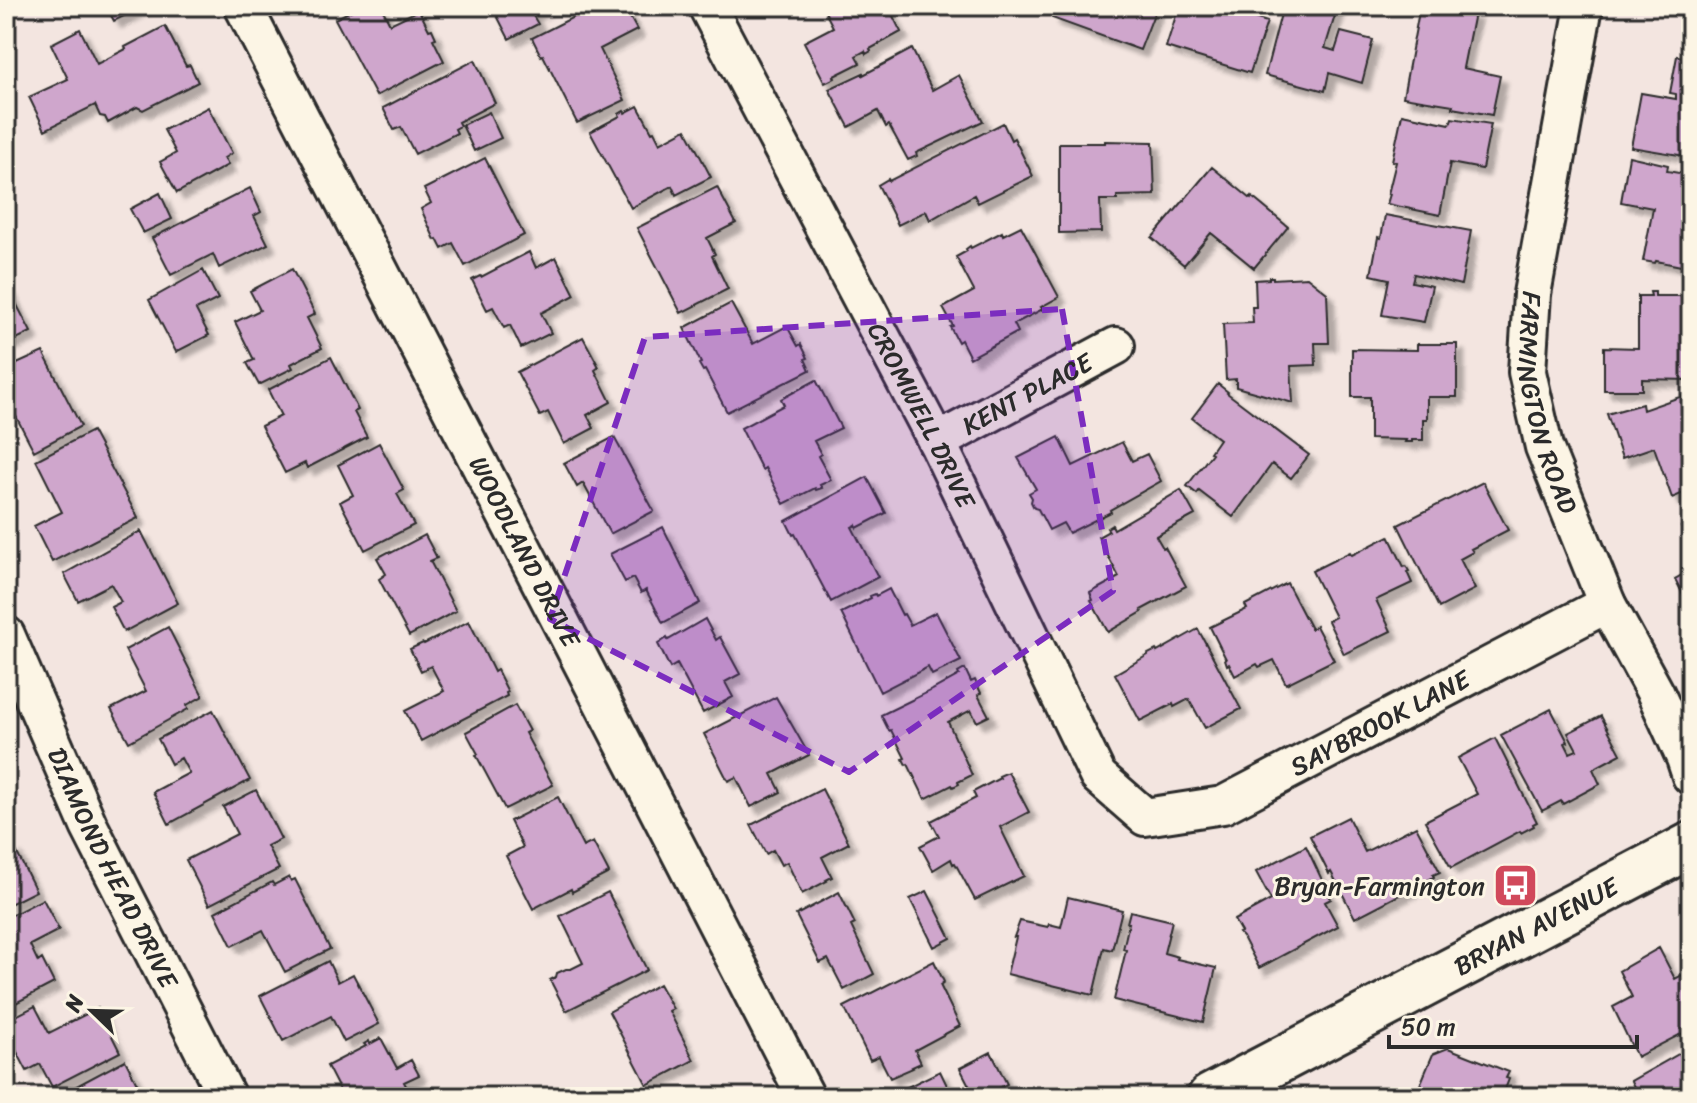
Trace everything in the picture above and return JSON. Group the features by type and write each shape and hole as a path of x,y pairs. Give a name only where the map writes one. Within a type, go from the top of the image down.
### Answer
{"main road":[{"name":"BRYAN AVENUE","path":"1210,1097 1691,845"}],"street":[{"name":"WOODLAND DRIVE","path":"243,6 806,1097"},
{"name":"CROMWELL DRIVE","path":"707,6 937,442 1098,776 1145,817"},
{"name":"FARMINGTON ROAD","path":"1584,6 1532,294 1527,372 1544,447 1607,604 1655,692 1691,776"},
{"name":"KENT PLACE","path":"937,442 1116,346"},
{"name":"SAYBROOK LANE","path":"1145,817 1223,805 1607,604"},
{"name":"DIAMOND HEAD DRIVE","path":"6,635 89,826 227,1097"}],"highlighted area":[{"path":"1062,309 1113,591 849,772 550,619 645,337"}],"building":[{"path":"106,6 144,6 114,21"},
{"path":"360,6 381,6 390,24 419,10 429,30 432,29 436,38 433,39 444,61 376,96 335,19"},
{"path":"492,6 548,6 532,14 538,24 509,39"},
{"path":"595,6 624,6 637,30 600,49 625,100 577,123 532,38"},
{"path":"822,6 888,6 901,32 866,54 865,51 856,56 860,63 825,83 804,42 833,27"},
{"path":"1057,6 1157,6 1140,50 1052,18"},
{"path":"1179,6 1228,6 1267,22 1250,73 1166,47"},
{"path":"1283,6 1338,6 1325,48 1335,51 1341,32 1373,40 1362,83 1329,73 1325,91 1265,75"},
{"path":"1420,6 1474,13 1463,68 1500,76 1492,115 1403,97"},
{"path":"165,26 198,82 143,110 137,107 108,123 95,105 45,130 29,97 68,79 51,44 80,29 97,64"},
{"path":"912,49 932,90 959,75 983,121 916,153 917,156 908,160 878,111 849,127 829,89"},
{"path":"1677,56 1691,58 1691,157 1631,147 1641,93 1676,99 1676,94 1670,93"},
{"path":"475,60 495,103 458,122 457,133 415,154 401,127 394,130 383,108"},
{"path":"638,106 660,143 686,129 711,177 676,195 672,186 631,208 590,132"},
{"path":"208,107 232,153 224,158 228,165 177,193 160,162 176,153 164,130"},
{"path":"489,112 501,138 474,151 462,125"},
{"path":"1402,114 1450,124 1452,118 1491,124 1482,169 1450,163 1440,215 1387,204"},
{"path":"1003,123 1033,176 978,203 974,195 930,220 926,211 898,225 878,185"},
{"path":"1153,142 1155,195 1117,196 1117,200 1100,200 1101,232 1059,233 1059,143"},
{"path":"1629,156 1668,165 1667,171 1691,175 1691,268 1643,261 1653,208 1621,202"},
{"path":"485,158 524,235 465,266 453,243 442,249 435,240 421,209 431,203 424,189"},
{"path":"1212,167 1288,227 1254,268 1211,233 1184,265 1152,238"},
{"path":"717,187 736,223 707,238 728,289 681,313 637,228"},
{"path":"250,188 261,212 254,216 268,244 219,268 213,254 171,275 152,238"},
{"path":"160,193 172,219 143,233 130,209"},
{"path":"1385,215 1471,231 1461,285 1414,274 1412,282 1432,286 1424,322 1382,315 1389,279 1371,275"},
{"path":"1021,226 1059,297 1014,324 1018,332 970,358 961,340 958,342 943,308 974,291 956,257 970,246"},
{"path":"529,252 536,268 556,257 575,295 541,313 551,333 521,348 510,325 504,328 493,307 487,310 472,280"},
{"path":"292,269 315,314 307,318 322,348 291,364 293,368 259,385 247,363 254,360 235,322 260,310 250,291"},
{"path":"203,270 218,299 196,310 209,335 176,352 149,300"},
{"path":"1307,277 1327,293 1329,343 1315,343 1316,365 1291,366 1293,403 1236,387 1236,379 1226,380 1223,324 1253,323 1255,280"},
{"path":"6,284 31,332 6,344"},
{"path":"1650,292 1655,292 1655,296 1691,296 1691,380 1642,379 1642,390 1604,390 1604,347 1638,348 1638,296 1651,296"},
{"path":"731,303 753,344 787,326 798,346 801,344 810,370 727,412 699,364 684,328"},
{"path":"583,337 599,367 595,370 611,402 587,415 594,428 564,444 548,412 540,416 517,372"},
{"path":"1417,344 1457,344 1457,397 1427,397 1423,440 1370,439 1370,397 1352,397 1352,349 1417,350"},
{"path":"43,352 81,426 34,451 6,402 6,369"},
{"path":"331,357 358,410 354,412 367,437 307,468 305,463 285,473 261,426 281,416 268,390"},
{"path":"816,380 841,428 814,441 831,480 820,485 822,488 815,488 784,504 765,468 762,470 741,428 784,405 781,399"},
{"path":"1218,384 1309,455 1291,478 1272,464 1233,517 1199,491 1197,494 1187,486 1219,439 1192,418"},
{"path":"1691,393 1691,490 1672,498 1654,447 1622,458 1607,414 1642,404 1643,410"},
{"path":"92,431 138,518 52,562 34,526 62,512 36,460"},
{"path":"614,437 654,511 610,534 583,483 577,487 564,463"},
{"path":"1059,437 1073,466 1122,442 1132,461 1147,454 1161,481 1069,533 1063,523 1049,530 1031,502 1029,493 1036,489 1018,458"},
{"path":"379,443 404,490 397,494 414,525 365,550 340,502 353,495 338,465"},
{"path":"867,477 886,513 857,528 856,525 852,527 878,577 831,602 786,521"},
{"path":"1483,482 1508,530 1471,549 1473,552 1460,559 1475,589 1439,608 1398,525"},
{"path":"1181,490 1195,515 1156,536 1186,586 1108,632 1091,601 1090,593 1119,577 1098,537 1109,531 1107,528 1112,525 1114,529"},
{"path":"1691,522 1691,548 1681,527"},
{"path":"663,527 700,603 663,623 646,590 641,593 633,578 625,582 610,554"},
{"path":"141,531 178,603 124,632 111,607 121,602 111,584 78,601 64,574"},
{"path":"425,535 437,558 430,561 456,611 409,636 379,579 386,574 377,558"},
{"path":"1389,536 1409,571 1412,583 1376,600 1391,631 1344,654 1328,621 1335,617 1312,571"},
{"path":"1691,570 1691,610 1675,579"},
{"path":"1287,583 1311,629 1316,626 1334,660 1286,684 1274,660 1259,667 1257,664 1235,676 1210,627 1247,609 1245,605"},
{"path":"889,589 910,625 936,612 961,661 932,675 928,667 880,692 841,613"},
{"path":"705,619 716,640 720,637 740,674 725,682 733,697 703,713 677,664 670,668 658,644"},
{"path":"469,621 494,672 497,670 507,696 421,741 405,711 444,691 431,666 421,671 410,649"},
{"path":"168,627 203,696 187,705 188,709 129,742 111,709 146,691 125,650"},
{"path":"1198,629 1241,709 1205,728 1189,699 1140,721 1115,674"},
{"path":"965,669 971,682 975,680 981,693 978,695 989,716 977,722 971,710 948,722 972,775 925,799 881,715 932,690"},
{"path":"776,697 809,755 772,774 781,792 751,807 736,777 728,781 704,734"},
{"path":"515,705 529,731 525,733 553,785 505,809 466,732"},
{"path":"1551,709 1568,742 1565,743 1570,753 1577,750 1568,733 1601,716 1621,754 1593,769 1600,784 1563,804 1561,801 1542,811 1501,735"},
{"path":"213,710 250,780 169,824 153,792 189,773 181,758 171,764 158,739"},
{"path":"1495,738 1537,822 1451,868 1425,821 1477,794 1458,758"},
{"path":"1008,772 1029,812 1000,827 1024,876 975,900 951,859 933,870 920,846 939,836 931,821 976,798 973,792"},
{"path":"822,789 849,843 822,857 832,877 802,894 787,862 781,865 773,850 766,854 751,825"},
{"path":"256,790 281,839 267,846 279,869 209,905 186,860 237,834 223,807"},
{"path":"558,797 583,847 593,842 609,873 533,909 506,856 523,847 510,821"},
{"path":"1348,817 1365,852 1416,826 1440,872 1355,918 1310,836"},
{"path":"1306,846 1331,899 1325,902 1338,926 1259,968 1234,920 1271,900 1256,872"},
{"path":"14,847 36,891 6,906 6,851"},
{"path":"289,877 291,881 295,879 330,949 285,972 263,930 232,946 215,912 272,882 274,885"},
{"path":"927,891 951,938 934,947 910,899"},
{"path":"608,892 647,970 566,1011 550,980 557,973 583,963 560,916"},
{"path":"839,892 874,974 844,990 828,959 820,963 796,915"},
{"path":"1068,897 1122,910 1112,950 1104,948 1093,995 1007,974 1020,921 1061,927"},
{"path":"43,899 59,930 30,945 38,962 42,959 54,983 6,1008 6,918"},
{"path":"1130,911 1172,921 1164,953 1216,968 1203,1022 1114,1000 1126,950 1123,949"},
{"path":"1659,948 1675,979 1686,973 1691,983 1691,1029 1637,1057 1613,1007 1632,997 1619,971"},
{"path":"328,961 338,982 353,974 379,1024 344,1042 331,1016 283,1041 260,996"},
{"path":"934,961 944,982 940,985 960,1026 915,1050 921,1063 890,1078 879,1056 870,1060 844,1007"},
{"path":"659,984 694,1060 647,1085 609,1012"},
{"path":"35,1006 49,1033 98,1008 120,1052 52,1087 40,1064 27,1071 6,1031 6,1021"},
{"path":"381,1038 397,1068 411,1060 419,1075 404,1082 412,1097 343,1097 327,1066 366,1046 364,1044 369,1041 370,1044"},
{"path":"1691,1047 1691,1097 1639,1097 1631,1081"},
{"path":"1448,1048 1509,1072 1502,1097 1415,1097 1433,1054"},
{"path":"991,1052 1007,1084 982,1097 975,1097 960,1068"},
{"path":"125,1060 142,1093 134,1097 69,1097 72,1095 69,1090"},
{"path":"940,1071 951,1094 967,1086 973,1097 892,1097 893,1094"},
{"path":"1391,1088 1415,1097 1387,1097"}],"place":[{"name":"Bryan-Farmington","path":"1516,886"}]}
